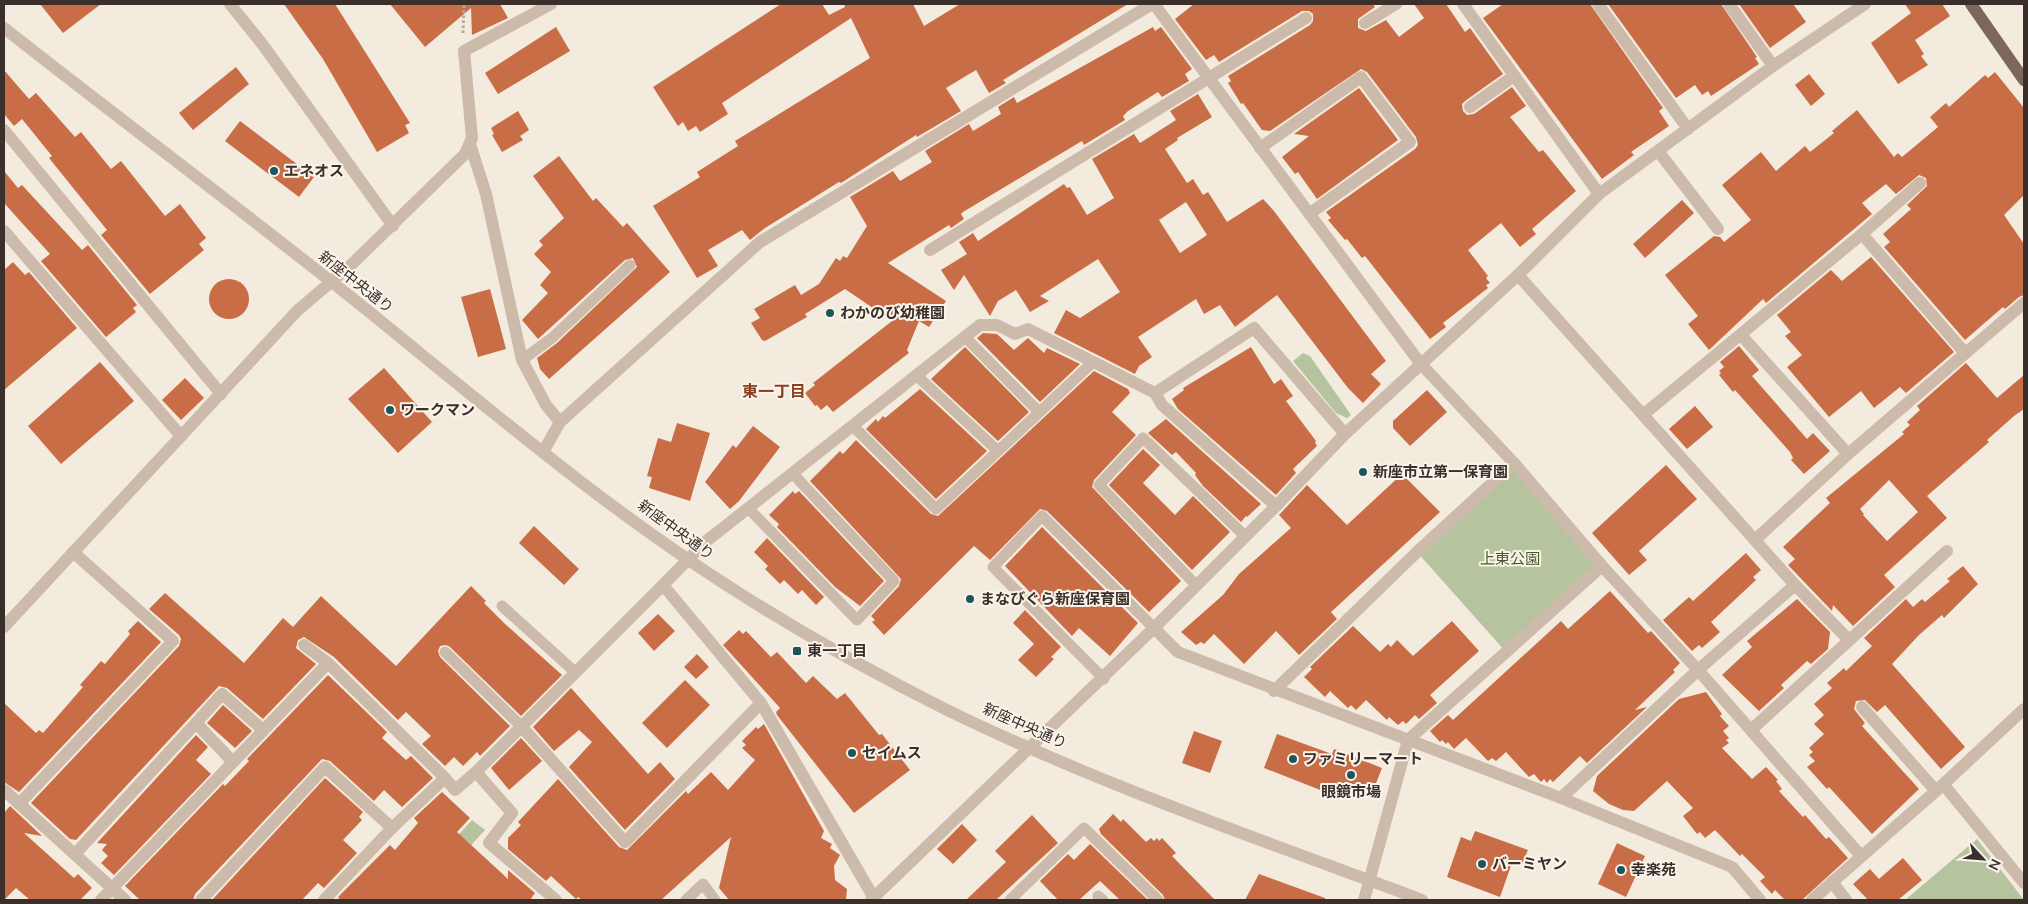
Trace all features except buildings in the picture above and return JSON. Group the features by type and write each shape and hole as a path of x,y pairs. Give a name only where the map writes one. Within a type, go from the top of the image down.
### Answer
{"main road":[{"path":"1971,4 2024,80"}],"street":[{"path":"230,4 263,45 393,226"},
{"path":"543,452 560,422 760,242 1153,4 1420,364 1514,463 1602,566 1698,670 1861,856"},
{"path":"1365,23 1396,4"},
{"path":"1463,4 1599,194"},
{"path":"1598,4 1688,129"},
{"path":"1729,4 1773,66"},
{"path":"663,585 761,703 873,899 1104,679 1345,434 1518,274 1599,194 1773,66 1865,4"},
{"path":"545,5 464,51 470,144 486,194 522,360 546,405 560,422"},
{"path":"930,250 1306,18"},
{"name":"新座中央通り","path":"4,28 332,282 543,452 687,559 780,618 945,709 1031,747 1129,788 1422,900"},
{"path":"1470,107 1514,76"},
{"path":"1260,148 1361,78 1410,142 1309,214"},
{"path":"4,130 220,394"},
{"path":"4,627 297,311 393,226 465,154 470,144"},
{"path":"1658,151 1718,229"},
{"path":"1643,415 1862,234 1920,183"},
{"path":"4,231 181,436"},
{"path":"1862,234 1964,353"},
{"path":"1518,274 1755,540 1849,640"},
{"path":"1755,540 1848,454 2024,303"},
{"path":"304,645 328,663 455,790 476,772 704,543 980,325 997,325 1015,334 1028,329 1154,393 1162,405 1276,506"},
{"path":"1154,393 1254,328 1345,434"},
{"path":"1741,334 1848,454"},
{"path":"1274,690 1417,552 1514,463"},
{"path":"1751,730 1948,551"},
{"path":"18,804 173,641 73,552"},
{"path":"1364,900 1408,740 1602,566"},
{"path":"1561,798 1698,670 1795,584"},
{"path":"1154,628 1178,652 1561,798 1732,867 1760,900"},
{"path":"101,900 328,663"},
{"path":"76,853 222,694 263,730"},
{"path":"521,726 625,842 761,703"},
{"path":"1862,707 1940,788 2024,883"},
{"path":"1812,900 1940,788 2024,709"},
{"path":"196,723 233,762"},
{"path":"201,900 325,767 392,828"},
{"path":"476,772 512,813 489,843 556,900"},
{"path":"324,900 392,828 445,778"},
{"path":"4,790 126,900"},
{"path":"1832,882 1846,900"}],"lane":[{"path":"522,360 552,338 630,265"},
{"path":"964,337 1039,412"},
{"path":"853,426 936,509 1094,362"},
{"path":"916,375 998,451"},
{"path":"1196,585 1100,485 1143,438 1246,536"},
{"path":"749,509 856,620 894,581 793,474"},
{"path":"1104,679 993,568 1042,516 1154,628"},
{"path":"502,606 575,672"},
{"path":"445,652 521,726"},
{"path":"1010,900 1084,828 1158,900"},
{"path":"686,900 702,884 715,900"}],"path":[{"path":"464,4 464,51"}],"green space":[{"path":"1303,353 1310,356 1351,415 1347,418 1336,413 1293,361"},
{"name":"上東公園","path":"1514,463 1602,566 1506,652 1417,552"},
{"path":"472,820 485,830 450,868 438,857"},
{"path":"1977,839 2024,900 1905,900"}],"place":[{"name":"エネオス","path":"274,171"},
{"name":"わかのび幼稚園","path":"830,313"},
{"name":"ワークマン","path":"390,410"},
{"name":"新座市立第一保育園","path":"1363,472"},
{"name":"まなびぐら新座保育園","path":"970,599"},
{"name":"東一丁目","path":"797,651"},
{"name":"セイムス","path":"852,753"},
{"name":"ファミリーマート","path":"1293,759"},
{"name":"眼鏡市場","path":"1351,775"},
{"name":"バーミヤン","path":"1482,864"},
{"name":"幸楽苑","path":"1621,870"}],"district":[{"name":"東一丁目","path":"774,392"}]}
